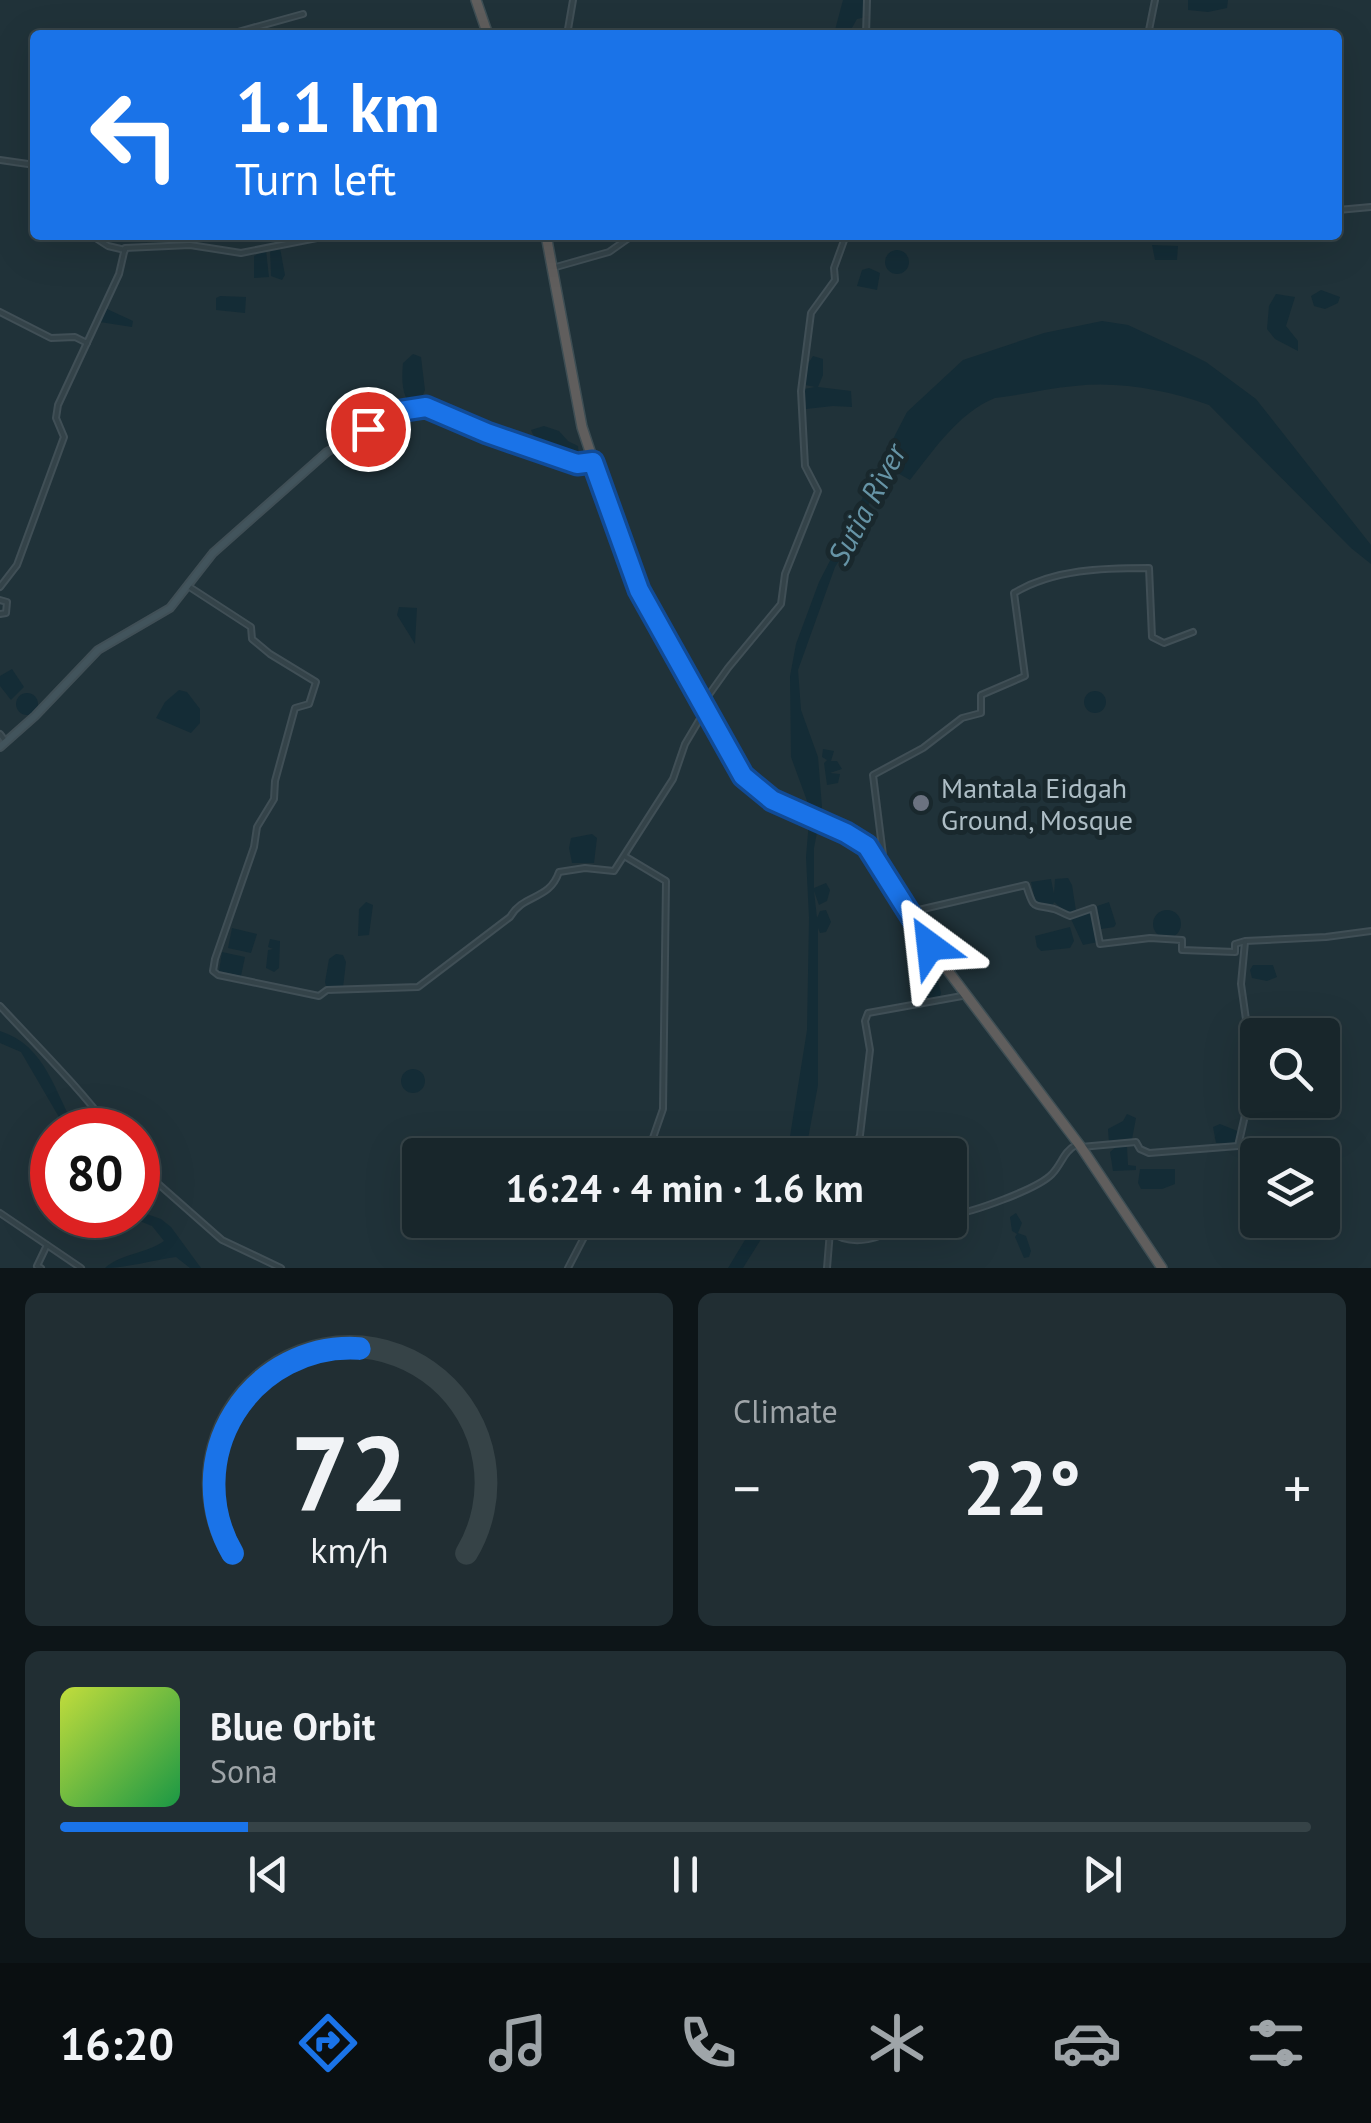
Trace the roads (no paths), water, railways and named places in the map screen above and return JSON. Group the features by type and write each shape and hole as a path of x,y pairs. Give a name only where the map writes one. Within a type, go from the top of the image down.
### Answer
{"highway":[{"path":"476,0 486,30"},
{"path":"547,240 574,389 593,462 639,590 743,776 782,805 867,846 964,995 1080,1145 1162,1268"}],"main road":[{"path":"3,745 98,650 170,608 213,554 328,452 408,408 426,407 577,464 593,462"}],"street":[{"path":"568,30 573,0"},
{"path":"866,30 867,0"},
{"path":"1149,30 1155,0"},
{"path":"245,30 302,14"},
{"path":"0,160 30,163"},
{"path":"1342,210 1371,207"},
{"path":"99,240 125,250 190,245 241,253 308,240"},
{"path":"553,268 608,252 626,240"},
{"path":"188,586 251,626 252,638 270,654 316,682 309,704 295,708 275,780 274,800 257,827 254,847 215,959 216,973 318,996 330,990 418,987 510,916 518,903 542,894 559,872 584,868 614,871 673,779 686,744 728,668 781,604 785,574 818,491 805,466 801,392 810,313 834,280 844,240"},
{"path":"0,587 17,565 64,437 56,418 58,405 119,274 125,250"},
{"path":"0,312 51,338 75,337 87,343"},
{"path":"881,864 873,775 923,748 962,718 982,713 982,695 1025,676 1014,592 1070,572 1149,568 1152,638 1164,643 1193,632"},
{"path":"0,600 7,602 6,613 0,614"},
{"path":"0,734 3,745"},
{"path":"626,857 666,881 663,1109 653,1138"},
{"path":"910,912 1026,885 1033,906 1038,908 1070,916 1093,908 1100,944 1150,938 1179,940 1183,941 1182,950 1220,953 1235,952 1235,944 1245,941 1326,938 1371,931"},
{"path":"967,1210 1049,1178 1066,1150 1080,1145 1136,1142 1149,1153 1238,1146 1254,1076 1241,984 1245,941"},
{"path":"859,1138 870,1039 866,1027 868,1013 964,995"},
{"path":"0,1006 54,1067 66,1074 93,1108"},
{"path":"160,1185 222,1240 281,1268"},
{"path":"0,1213 81,1268"},
{"path":"568,1268 584,1238"},
{"path":"827,1268 829,1238"},
{"path":"843,1238 862,1242 872,1238"},
{"path":"41,1268 37,1266 48,1245"}],"water":[{"path":"843,0 863,0 866,17 857,19 851,30 835,30"},
{"path":"1188,0 1228,0 1227,8 1208,12 1188,10"},
{"path":"1152,245 1178,246 1177,260 1155,260"},
{"path":"280,248 285,275 282,280 271,276 270,249"},
{"path":"266,250 269,277 254,278 254,256"},
{"path":"897,250 909,262 897,274 885,262"},
{"path":"869,268 880,273 877,290 857,286 862,270"},
{"path":"1321,290 1340,297 1338,303 1325,309 1314,306 1311,296"},
{"path":"1276,294 1295,297 1286,326 1298,341 1298,351 1275,339 1267,329 1269,306"},
{"path":"246,297 245,313 216,310 216,298"},
{"path":"107,309 133,321 132,327 100,322"},
{"name":"Sutia River","path":"1102,321 1128,325 1206,362 1256,399 1371,545 1371,564 1209,405 1160,391 1092,385 995,398 958,423 910,480 887,467 859,530 835,567 798,670 801,710 818,757 822,807 814,848 814,888 826,883 830,890 827,901 819,905 814,891 817,918 820,911 826,910 831,922 826,932 820,933 818,928 818,1085 808,1138 790,1138 807,1030 809,918 806,857 810,809 791,757 790,676 796,644 819,582 907,412 963,360 1044,333"},
{"path":"413,354 421,357 425,390 421,400 408,401 403,387 403,363"},
{"path":"813,356 823,359 818,387 851,391 852,407 806,409 804,389 815,387 805,385 807,365"},
{"path":"544,426 559,431 578,446 579,458 539,443 531,430"},
{"path":"399,607 417,608 415,644 397,615"},
{"path":"12,669 24,687 11,700 0,686 0,676"},
{"path":"179,690 187,692 200,709 200,723 191,733 156,718 165,702"},
{"path":"1095,691 1103,694 1103,710 1095,713 1087,710 1084,702 1087,694"},
{"path":"27,693 35,696 35,712 27,715 19,712 16,704 19,696"},
{"path":"823,749 834,751 831,761 837,761 842,769 830,773 840,774 838,783 827,785"},
{"path":"592,834 597,838 594,863 572,863 571,838"},
{"path":"1068,878 1076,911 1067,913 1054,902 1052,907 1036,904 1031,882 1051,879 1054,894 1055,879"},
{"path":"366,902 373,905 369,935 358,936 359,909"},
{"path":"1109,902 1116,924 1101,929 1097,906"},
{"path":"1092,909 1098,942 1083,945 1071,919"},
{"path":"1167,910 1177,914 1181,924 1177,934 1167,938 1157,934 1153,924 1157,914"},
{"path":"1070,927 1074,941 1070,948 1041,951 1037,947 1035,936"},
{"path":"232,928 257,934 251,953 228,948"},
{"path":"270,939 280,941 279,968 274,972 266,968 268,950 273,949 268,947"},
{"path":"222,952 245,957 241,976 219,971"},
{"path":"343,955 346,962 343,988 326,986 325,982 329,959"},
{"path":"1253,965 1273,965 1277,977 1267,981 1252,978"},
{"path":"928,974 937,977 939,1000 913,996 909,982"},
{"path":"0,1031 29,1048 48,1072 66,1108 54,1108 21,1052 0,1043"},
{"path":"413,1069 425,1081 413,1093 401,1081"},
{"path":"1127,1114 1136,1118 1132,1139 1109,1143 1108,1129 1123,1121"},
{"path":"1220,1124 1240,1132 1234,1143 1216,1143 1213,1127"},
{"path":"1116,1147 1127,1147 1128,1165 1136,1166 1136,1170 1113,1171 1110,1152"},
{"path":"1140,1169 1175,1169 1175,1184 1162,1189 1141,1189"},
{"path":"1016,1213 1022,1223 1018,1233 1026,1236 1029,1257 1024,1258 1017,1234 1012,1231 1010,1217"},
{"path":"160,1219 171,1227 201,1268 190,1268 176,1257 105,1268 119,1259 164,1241 160,1236"},
{"path":"746,1238 762,1238 743,1268 728,1268"}],"place":[{"name":"Mantala Eidgah Ground, Mosque","path":"921,803"}]}
